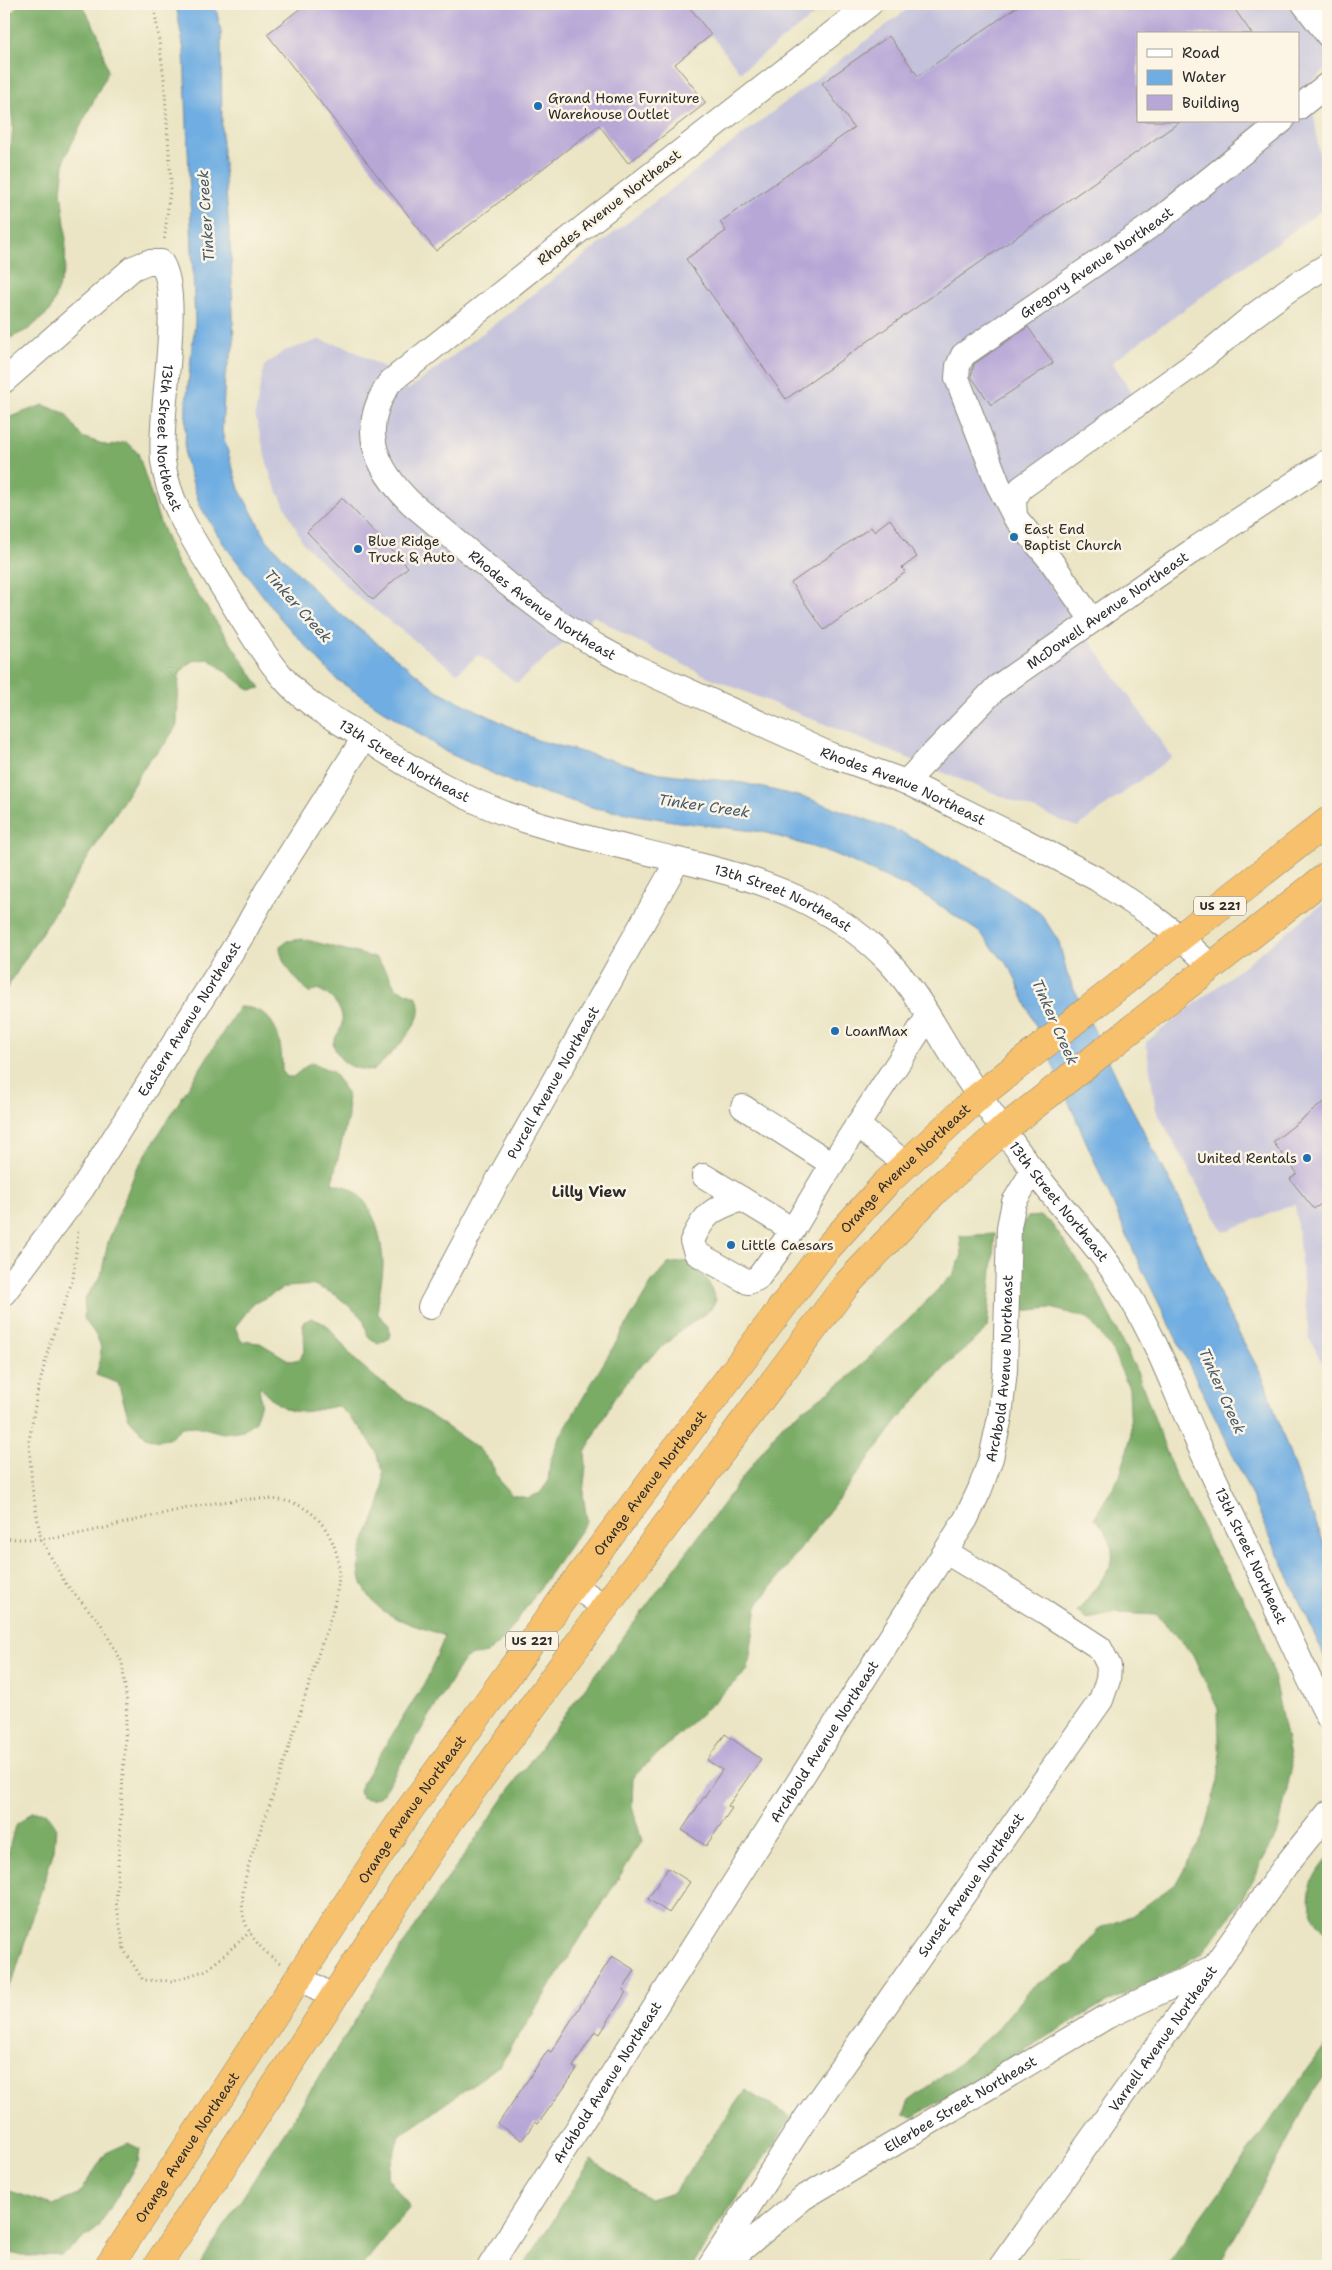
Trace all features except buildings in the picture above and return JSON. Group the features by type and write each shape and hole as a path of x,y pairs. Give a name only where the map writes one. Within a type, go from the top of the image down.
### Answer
{"highway":[{"name":"Orange Avenue Northeast","path":"109,2266 402,1820 573,1585 823,1253 873,1197 979,1096 1114,992 1180,937 1328,821"},
{"name":"US 221","path":"157,2266 448,1823 605,1607 847,1284 935,1190 1003,1130 1140,1024 1328,874"}],"street":[{"name":"Rhodes Avenue Northeast","path":"870,4 599,214 390,382 379,397 374,410 372,432 376,453 386,474 397,490 509,585 555,620 631,666 831,755 906,782 1097,879 1180,937 1212,967"},
{"path":"1304,4 1328,35"},
{"path":"1300,106 1328,84"},
{"name":"Gregory Avenue Northeast","path":"1092,620 1051,561 1015,517 998,484 957,378 958,366 963,355 1156,222 1281,122"},
{"path":"4,381 133,268 148,262 161,262"},
{"name":"13th Street Northeast","path":"161,262 167,271 170,291 170,330 161,435 164,468 174,503 245,624 289,685 364,738 443,786 489,807 527,821 718,869 763,883 807,902 849,927 873,946 892,965 928,1017 955,1062 1033,1171 1091,1240 1128,1292 1141,1316 1203,1453 1328,1716"},
{"path":"1015,517 1014,500 1021,488 1200,360 1288,290 1328,265"},
{"name":"McDowell Avenue Northeast","path":"906,782 996,688 1198,547 1328,461"},
{"name":"Eastern Avenue Northeast","path":"4,1292 82,1189 364,738"},
{"name":"Purcell Avenue Northeast","path":"430,1307 493,1189 678,860"},
{"path":"742,1199 727,1204 701,1220 692,1241 696,1253 748,1282 758,1278 793,1230 857,1124 928,1017"},
{"path":"743,1107 832,1164"},
{"path":"857,1124 906,1164"},
{"name":"Archbold Avenue Northeast","path":"490,2266 966,1519 980,1489 991,1458 1000,1417 1005,1370 1009,1227 1014,1202 1033,1171"},
{"path":"704,1176 793,1230"},
{"name":"Sunset Avenue Northeast","path":"710,2266 806,2118 1101,1700 1108,1680 1109,1666 1100,1648 946,1552"},
{"path":"573,1585 605,1607"},
{"name":"Varnell Avenue Northeast","path":"1001,2266 1161,2038 1286,1865 1328,1813"},
{"name":"Ellerbee Street Northeast","path":"722,2266 812,2193 1108,2016 1214,1967"},
{"path":"299,1976 333,1997"}],"path":[{"path":"154,4 164,78 171,182 161,262"},
{"path":"78,1229 73,1279 50,1343 37,1394 29,1441 32,1487 41,1539 65,1583 101,1624 122,1662 127,1704 116,1901 124,1950 143,1980 172,1981 207,1970 250,1932"},
{"path":"4,1538 41,1539 94,1531 206,1504 273,1498 300,1505 314,1514 326,1531 337,1552 339,1574 328,1624 291,1745 254,1849 242,1894 243,1914 250,1932 276,1961 299,1976"}],"shaded area":[{"path":"687,4 829,4 740,72"},
{"path":"914,4 1328,4 1328,68 1310,83 1326,207 1112,362 1136,399 1012,488 1009,527 1172,757 1077,827 704,675 627,636 594,616 517,683 478,655 457,673 354,594 303,543 271,478 255,415 264,366 284,351 319,340 347,347 383,367 408,390"},
{"path":"1328,900 1328,1373 1309,1338 1295,1204 1223,1232 1156,1110 1146,1042"}],"green space":[{"path":"20,4 82,4 98,34 108,72 65,157 61,191 66,233 65,269 50,311 29,329 4,341 4,162 10,147 13,129 11,111 4,96 4,22"},
{"path":"43,405 65,413 82,437 109,446 126,442 138,453 159,520 177,564 261,688 250,690 209,659 192,661 179,674 177,725 165,744 148,761 4,993 4,419"},
{"path":"303,939 376,958 396,988 417,997 419,1013 413,1027 392,1053 372,1071 352,1066 342,1060 333,1043 342,1024 341,1012 335,1002 322,991 317,989 309,993 286,965 280,946 287,941"},
{"path":"239,1007 252,1008 262,1013 275,1027 281,1048 282,1071 287,1077 293,1077 311,1062 333,1072 347,1093 348,1116 332,1183 347,1187 356,1193 370,1210 374,1220 381,1242 383,1264 378,1314 389,1325 390,1338 378,1344 368,1336 363,1318 336,1295 314,1285 286,1287 253,1304 235,1327 241,1341 260,1343 290,1361 300,1359 305,1349 303,1322 312,1318 327,1325 353,1358 377,1379 479,1449 491,1463 501,1483 512,1495 528,1498 540,1493 548,1482 550,1462 559,1438 652,1282 668,1264 687,1261 707,1279 716,1299 711,1309 678,1333 636,1370 613,1400 585,1453 586,1465 583,1494 587,1521 504,1639 487,1653 470,1656 462,1662 384,1792 374,1799 361,1797 359,1791 362,1783 427,1679 445,1636 407,1623 388,1614 373,1601 363,1586 359,1571 360,1557 380,1502 383,1486 380,1462 370,1441 355,1422 338,1406 312,1411 294,1411 279,1404 259,1386 261,1403 255,1421 243,1430 223,1433 196,1426 182,1427 169,1438 159,1441 146,1437 129,1419 118,1383 96,1375 101,1351 100,1345 95,1334 84,1319 85,1298 101,1276 108,1242 136,1170"},
{"path":"1040,1216 1050,1222 1093,1282 1139,1376 1173,1470 1210,1544 1255,1618 1271,1665 1292,1765 1278,1832 1240,1902 1202,1954 1153,1981 1097,2007 913,2117 903,2115 909,2101 951,2070 996,2030 1032,1987 1074,1963 1098,1929 1133,1915 1176,1883 1203,1835 1220,1773 1218,1709 1193,1655 1157,1615 1117,1613 1087,1619 1077,1612 1101,1581 1111,1564 1112,1551 1109,1539 1094,1518 1120,1476 1131,1436 1129,1388 1111,1348 1088,1318 1051,1308 1019,1311 1014,1302 1020,1225 1028,1217"},
{"path":"995,1234 987,1329 948,1364 899,1419 757,1606 748,1670 633,1777 632,1807 642,1841 500,2065 399,2136 387,2177 410,2207 362,2266 199,2266 421,1917 522,1772 782,1425 848,1378 954,1273 962,1255 960,1236"},
{"path":"32,1812 46,1812 56,1826 54,1850 14,1977 4,1993 4,1867 15,1826"},
{"path":"1328,1858 1328,1935 1313,1916 1309,1897 1314,1878"},
{"path":"1328,2041 1328,2071 1312,2094 1219,2266 1166,2266"},
{"path":"745,2090 792,2118 692,2266 524,2266 591,2160 649,2199 674,2192"},
{"path":"128,2143 140,2149 138,2162 98,2228 61,2255 22,2256 4,2251 4,2189 52,2205 78,2195 106,2153"},
{"path":"1061,2257 1079,2257 1094,2266 1038,2266"}],"water":[{"name":"Tinker Creek","path":"176,4 215,4 221,31 222,138 231,257 234,344 225,375 222,432 239,489 267,540 325,602 438,691 537,740 660,773 743,783 810,799 903,833 985,877 1040,912 1059,942 1067,974 1129,1103 1182,1204 1228,1313 1264,1380 1299,1481 1328,1553 1328,1664 1224,1435 1138,1261 1011,969 979,932 923,894 835,854 763,832 679,822 595,808 520,786 446,752 336,679 280,618 223,543 200,506 185,458 186,404 195,322 184,51"}],"place":[{"name":"Grand Home Furniture Warehouse Outlet","path":"538,106"},
{"name":"East End Baptist Church","path":"1014,537"},
{"name":"Blue Ridge Truck & Auto","path":"358,549"},
{"name":"LoanMax","path":"835,1031"},
{"name":"United Rentals","path":"1307,1158"},
{"name":"Little Caesars","path":"731,1245"}],"district":[{"name":"Lilly View","path":"589,1192"}]}
